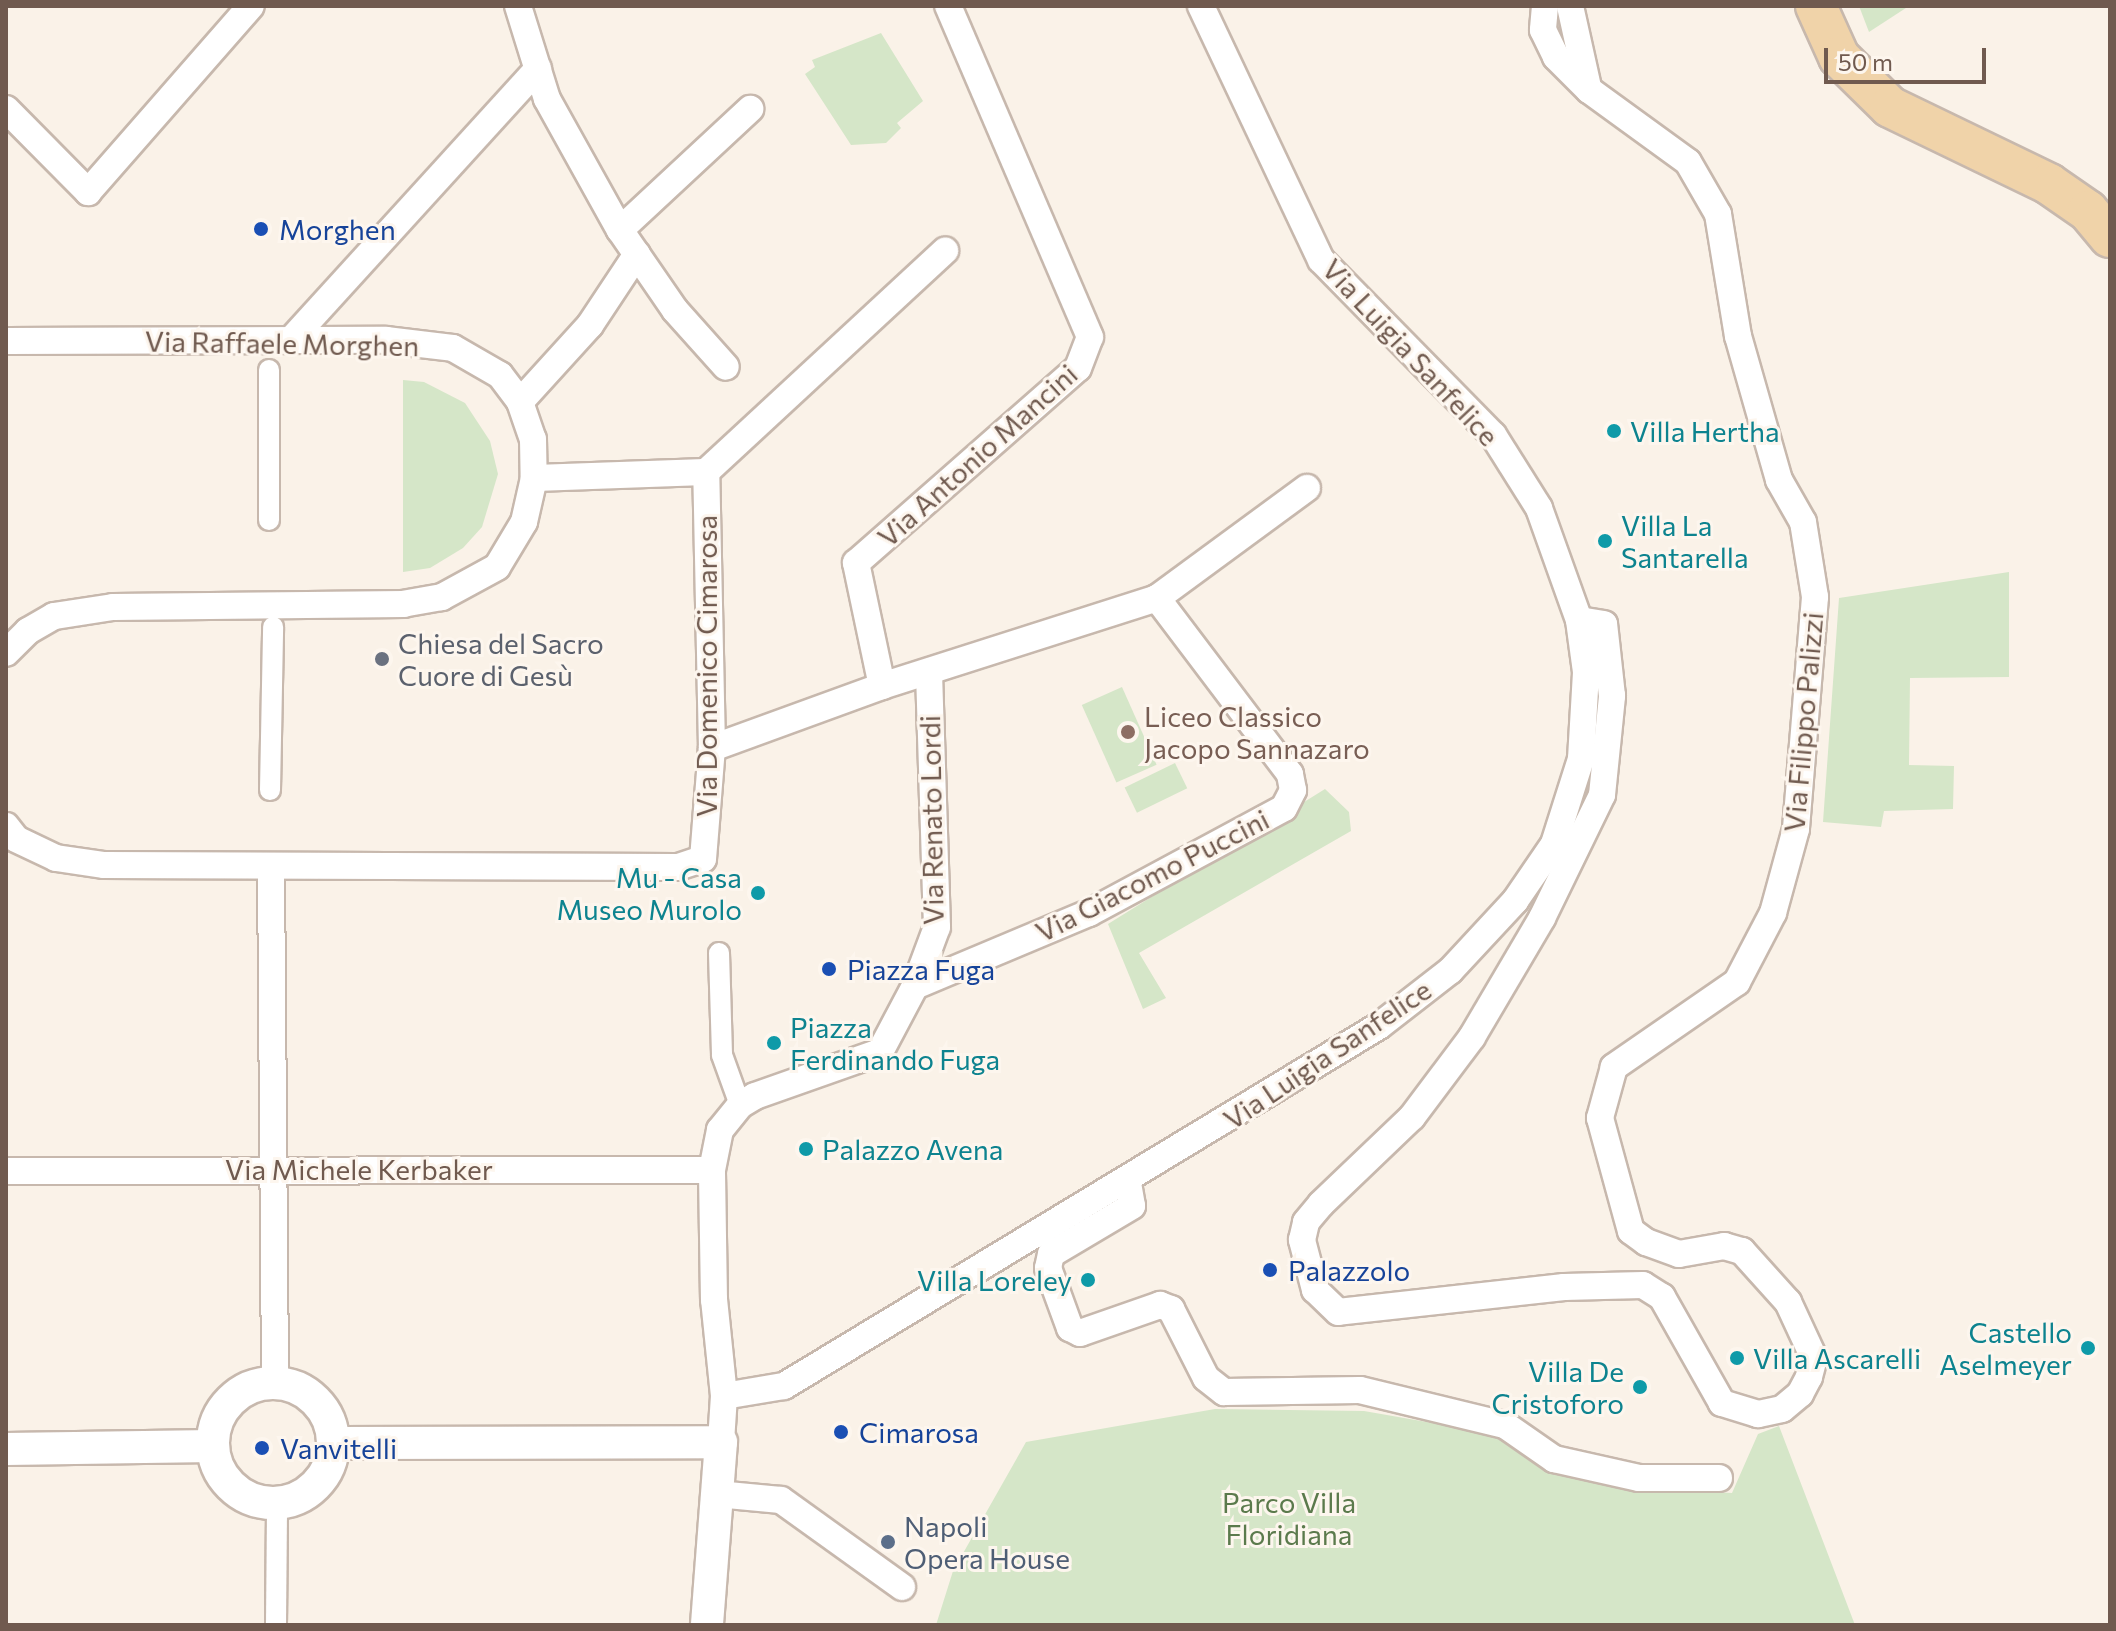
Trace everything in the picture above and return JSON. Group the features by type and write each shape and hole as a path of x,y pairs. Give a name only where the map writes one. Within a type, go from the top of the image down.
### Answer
{"main road":[{"path":"1816,6 1839,57 1882,102 1908,120 2049,184 2088,211 2110,237"}],"street":[{"path":"6,109 88,192 251,6"},
{"path":"518,6 547,99 620,230 675,310 726,367"},
{"name":"Via Antonio Mancini","path":"882,686 856,563 1078,368 1090,337 948,6"},
{"name":"Via Luigia Sanfelice","path":"724,1396 784,1386 1128,1183 1379,1026 1450,971 1515,901 1554,844 1581,759 1586,672 1579,620 1539,508 1493,435 1321,260 1201,6"},
{"name":"Via Filippo Palizzi","path":"1545,6 1543,30 1556,57 1589,90 1688,162 1718,214 1738,336 1779,480 1803,522 1815,597 1796,829 1773,913 1737,982 1614,1067 1600,1118 1631,1231 1679,1254 1724,1246 1742,1251 1788,1302 1814,1358 1800,1394 1782,1409 1758,1414 1722,1403 1662,1297 1643,1285 1564,1287 1338,1312 1315,1290 1302,1240 1306,1222 1321,1204 1412,1117 1472,1037 1542,918 1602,795 1612,696 1604,624 1579,620"},
{"path":"1570,6 1589,90"},
{"path":"291,340 538,69"},
{"path":"620,230 750,109"},
{"path":"534,478 706,472 945,251"},
{"path":"520,402 590,325 637,254"},
{"name":"Via Raffaele Morghen","path":"6,341 386,340 453,348 500,375 520,402 533,439 534,478 524,522 497,567 442,597 404,604 113,607 54,616 28,631 6,653"},
{"path":"269,370 269,520"},
{"name":"Via Domenico Cimarosa","path":"271,868 678,867 703,859 712,748 706,472"},
{"path":"712,748 882,686 1157,598 1307,488"},
{"name":"Via Giacomo Puccini","path":"915,986 1089,913 1284,808 1293,790 1290,774 1157,598"},
{"path":"270,790 273,627"},
{"name":"Via Renato Lordi","path":"740,1105 775,1087 880,1052 915,986 937,927 929,673"},
{"path":"6,826 16,839 56,858 104,865 271,868 275,1383"},
{"path":"707,1625 724,1396 714,1300 712,1170 720,1130 740,1105 722,1055 719,977 722,954"},
{"name":"Via Michele Kerbaker","path":"6,1171 712,1170"},
{"path":"1128,1183 1132,1206 1051,1254 1048,1268 1070,1328 1080,1333 1160,1305 1171,1309 1206,1378 1224,1392 1360,1390 1505,1425 1554,1459 1639,1478 1719,1478"},
{"path":"275,1383 313,1398 326,1414 333,1443 326,1472 313,1488 277,1503 250,1497 227,1482 213,1446 220,1418 238,1395 275,1383"},
{"path":"333,1443 721,1442"},
{"path":"6,1449 213,1446"},
{"path":"717,1494 781,1500 902,1587"},
{"path":"276,1625 277,1503"}],"green space":[{"path":"1859,6 1909,6 1869,32"},
{"path":"881,33 923,101 897,123 901,128 886,143 851,145 805,74 815,67 812,60"},
{"path":"403,380 424,382 465,403 490,441 498,474 482,527 463,548 430,568 403,572"},
{"path":"2009,572 2009,677 1910,678 1909,765 1954,766 1953,809 1884,811 1881,827 1823,822 1839,598"},
{"path":"1122,687 1157,765 1116,783 1082,705"},
{"path":"1175,763 1187,788 1137,813 1125,788"},
{"path":"1325,789 1349,812 1351,831 1139,953 1166,998 1143,1009 1108,924"},
{"name":"Parco Villa Floridiana","path":"1215,1409 1364,1411 1484,1432 1551,1466 1662,1489 1732,1493 1758,1434 1779,1426 1855,1625 936,1625 953,1571 1026,1442"}],"place":[{"name":"Morghen","path":"261,229"},
{"name":"Villa Hertha","path":"1614,431"},
{"name":"Villa La Santarella","path":"1605,541"},
{"name":"Chiesa del Sacro Cuore di Gesù","path":"382,659"},
{"name":"Liceo Classico Jacopo Sannazaro","path":"1128,732"},
{"name":"Mu - Casa Museo Murolo","path":"758,893"},
{"name":"Piazza Fuga","path":"829,969"},
{"name":"Piazza Ferdinando Fuga","path":"774,1043"},
{"name":"Palazzo Avena","path":"806,1149"},
{"name":"Palazzolo","path":"1270,1270"},
{"name":"Villa Loreley","path":"1088,1280"},
{"name":"Castello Aselmeyer","path":"2088,1348"},
{"name":"Villa Ascarelli","path":"1737,1358"},
{"name":"Villa De Cristoforo","path":"1640,1387"},
{"name":"Cimarosa","path":"841,1432"},
{"name":"Vanvitelli","path":"262,1448"},
{"name":"Napoli Opera House","path":"888,1542"}]}
